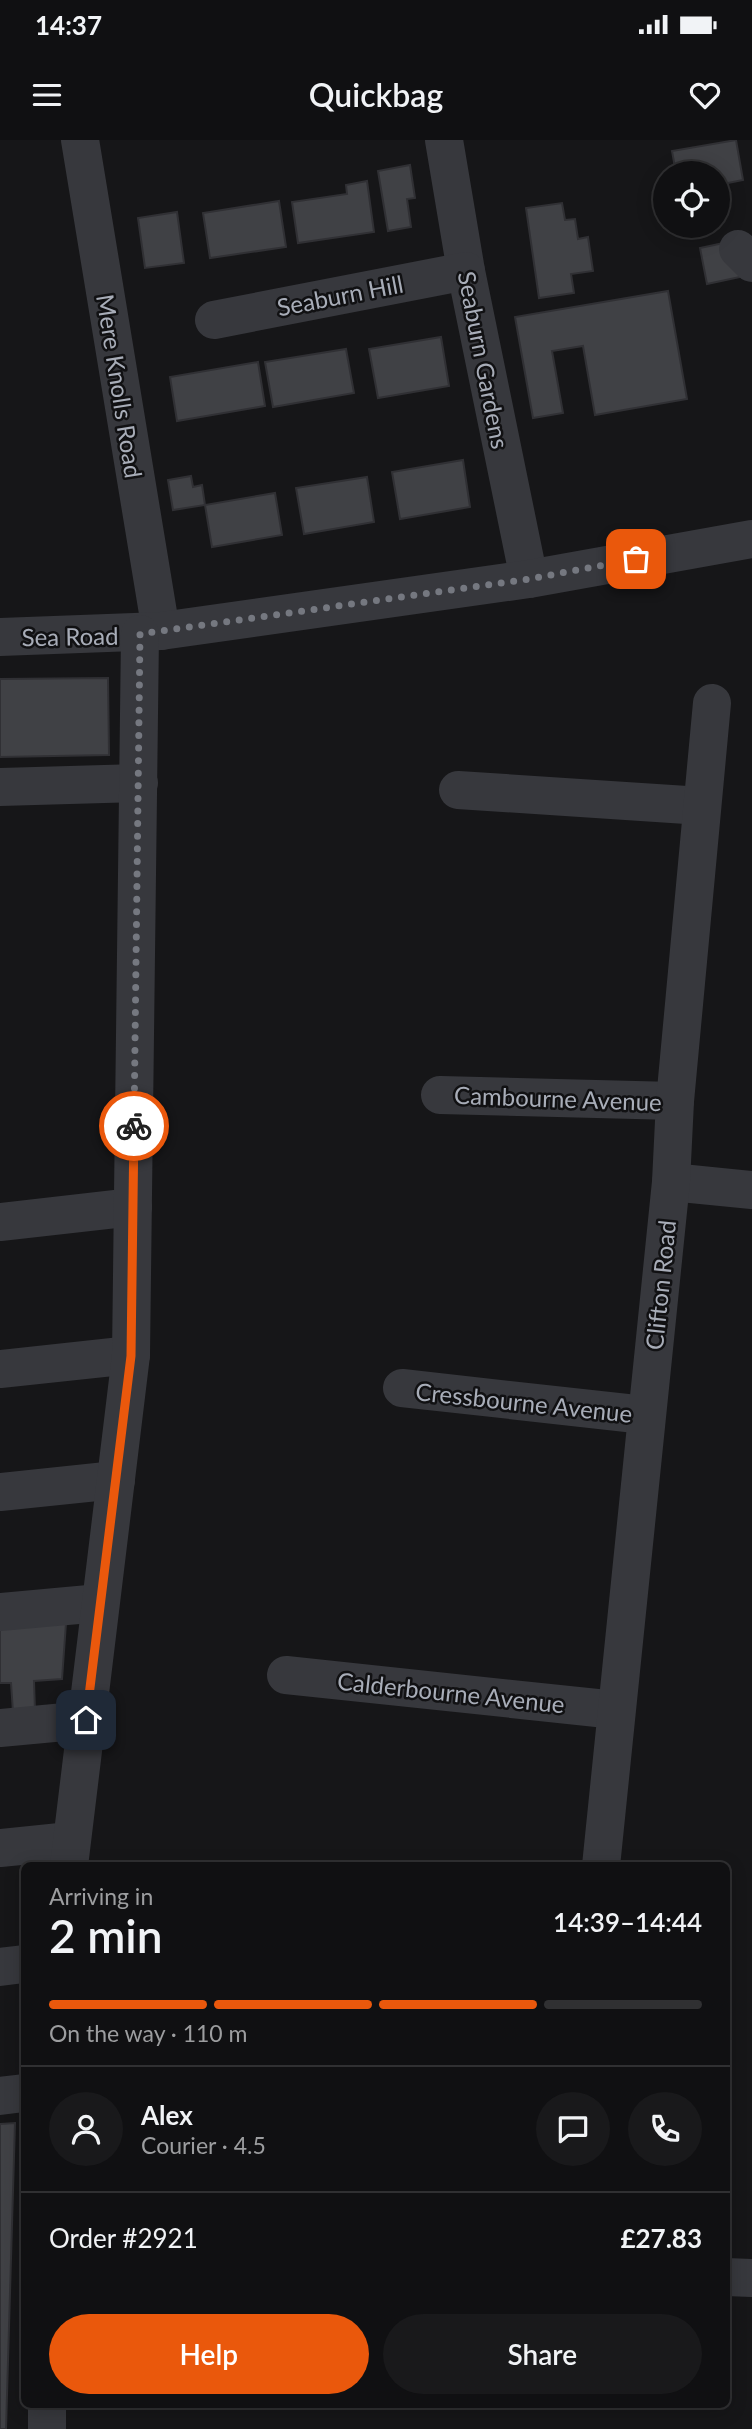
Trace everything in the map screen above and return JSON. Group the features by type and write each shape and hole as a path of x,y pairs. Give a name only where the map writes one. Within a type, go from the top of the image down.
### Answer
{"street":[{"name":"Mere Knolls Road","path":"69,1853 131,1356 139,783 150,633 80,140"},
{"name":"Seaburn Gardens","path":"444,140 466,271 529,579"},
{"name":"Seaburn Hill","path":"214,320 466,271"},
{"name":"Sea Road","path":"0,638 150,633 529,579 752,538"},
{"name":"Clifton Road","path":"601,1862 645,1415 671,1182 675,1101 712,703"},
{"path":"0,787 139,783"},
{"path":"458,790 702,806"},
{"name":"Cambourne Avenue","path":"440,1095 675,1101"},
{"path":"671,1182 752,1190"},
{"path":"0,1222 133,1207"},
{"path":"0,1369 131,1356"},
{"name":"Cressbourne Avenue","path":"402,1388 645,1415"},
{"path":"0,1492 116,1480"},
{"path":"0,1612 100,1603"},
{"name":"Calderbourne Avenue","path":"286,1675 616,1710"},
{"path":"0,1728 86,1720"},
{"path":"0,1848 69,1853"},
{"path":"0,1967 21,1965"},
{"path":"0,2096 21,2093"},
{"path":"730,2277 752,2278"},
{"path":"47,2408 47,2429"}],"building":[{"path":"736,140 743,180 730,183 730,161 674,161 672,151"},
{"path":"410,165 415,198 407,199 411,227 388,231 378,171"},
{"path":"367,181 374,232 298,243 292,202 347,194 346,185"},
{"path":"279,201 286,247 210,258 203,213"},
{"path":"562,203 565,220 575,219 578,239 588,237 593,271 571,274 574,293 539,298 526,208"},
{"path":"177,212 184,263 145,268 138,218"},
{"path":"733,241 740,277 707,284 700,248"},
{"path":"668,291 687,399 595,415 583,346 552,351 563,413 533,418 515,317"},
{"path":"441,337 449,386 378,398 369,349"},
{"path":"346,349 354,393 273,407 265,362"},
{"path":"258,362 265,406 177,421 170,377"},
{"path":"463,460 470,507 400,519 392,472"},
{"path":"191,476 193,487 202,485 205,505 173,510 168,480"},
{"path":"367,477 374,522 304,534 296,488"},
{"path":"275,493 282,535 212,547 205,505"},
{"path":"108,678 109,755 0,757 0,679"},
{"path":"66,1623 62,1679 34,1681 35,1711 13,1712 11,1683 0,1683 0,1628"},
{"path":"15,2123 6,2429 0,2429 0,2124"}],"way so far":[{"path":"134,1126 140,634 529,579 636,559"}],"route":[{"path":"86,1720 131,1356 134,1126"}]}
